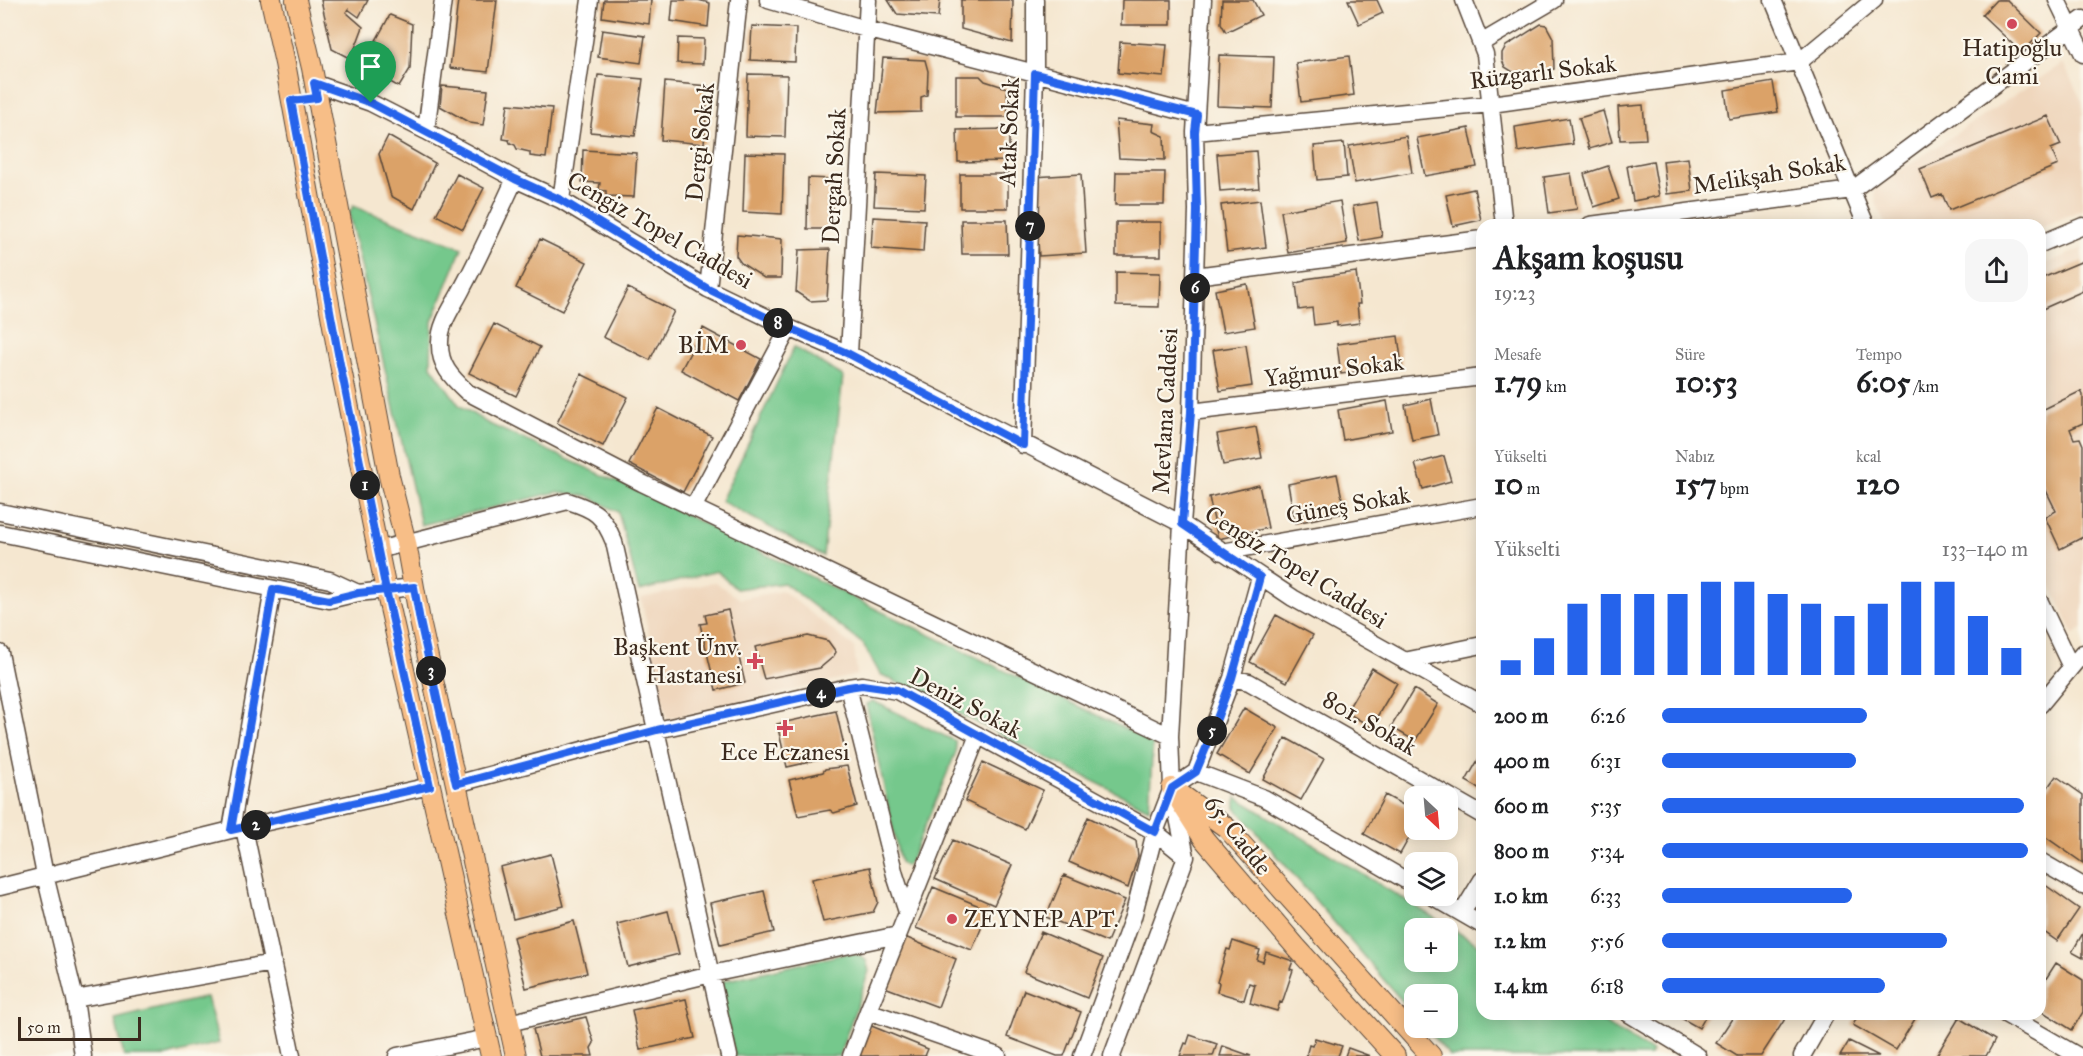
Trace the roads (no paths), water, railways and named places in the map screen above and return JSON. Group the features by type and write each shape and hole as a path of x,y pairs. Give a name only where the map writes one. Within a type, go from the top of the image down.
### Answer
{"main road":[{"path":"271,0 386,590 489,1047"},
{"path":"296,0 389,476 406,543 422,633 516,1056"},
{"path":"286,70 314,83"},
{"path":"291,101 314,83"},
{"name":"65. Cadde","path":"1172,788 1204,839 1296,947 1395,1056"},
{"name":"65. Cadde","path":"1172,788 1227,828 1431,1056"}],"street":[{"path":"426,131 443,0"},
{"path":"561,200 590,0"},
{"name":"Dergi Sokak","path":"708,289 739,0"},
{"path":"768,0 866,29 1197,115"},
{"name":"Dergah Sokak","path":"849,354 868,0"},
{"name":"Atak Sokak","path":"1023,445 1035,74 1035,0"},
{"name":"Mevlana Caddesi","path":"1172,788 1170,736 1191,412 1197,210 1195,132 1203,0"},
{"path":"1464,0 1485,54 1503,219"},
{"path":"1481,44 1554,0"},
{"path":"1773,0 1864,219"},
{"path":"1799,62 1874,0"},
{"path":"2057,0 2077,24 2083,54"},
{"name":"Melikşah Sokak","path":"1635,219 1852,190 2077,24"},
{"name":"Rüzgarlı Sokak","path":"1195,132 1491,104 1799,62"},
{"name":"Cengiz Topel Caddesi","path":"314,83 371,103 515,179 561,200 708,289 849,354 1023,445 1182,524 1293,598 1476,701"},
{"path":"515,179 446,319 440,341 442,359 449,375 468,392 693,508 1170,736"},
{"path":"2046,241 2083,226"},
{"path":"1195,276 1476,240"},
{"path":"693,508 789,328"},
{"name":"Yağmur Sokak","path":"1191,412 1476,378"},
{"path":"378,550 568,501 588,508 605,521 614,542 729,1056"},
{"name":"Güneş Sokak","path":"1222,552 1476,507"},
{"path":"0,512 330,580 358,593"},
{"path":"0,533 329,600 358,593 414,587"},
{"path":"1082,1056 1133,917 1155,832 1172,788 1196,772 1232,678 1260,577"},
{"path":"273,589 238,829 273,963 292,1056"},
{"path":"2046,615 2071,667"},
{"path":"1404,661 1476,646"},
{"path":"0,653 45,875 75,999 83,1056"},
{"path":"2046,698 2083,653"},
{"name":"801. Sokak","path":"1232,678 1249,681 1476,812"},
{"name":"Deniz Sokak","path":"456,784 657,730 862,685 897,690 1155,832 1186,857"},
{"path":"848,687 907,912"},
{"path":"851,1056 978,735"},
{"path":"1196,772 1264,798 1404,879"},
{"path":"0,887 238,829 430,786"},
{"path":"1112,1056 1186,857 1172,788"},
{"path":"2046,864 2083,886"},
{"path":"1462,913 1476,890"},
{"path":"1450,906 1476,921"},
{"path":"509,1023 711,974 898,935"},
{"path":"75,999 273,963"},
{"path":"868,1011 998,1056"},
{"path":"1639,1020 1698,1056"},
{"path":"1802,1056 1820,1020"},
{"path":"2015,1020 2078,1056"},
{"path":"397,1056 489,1047"}],"place":[{"name":"Hatipoğlu Cami","path":"2012,24"},
{"name":"BİM","path":"741,345"},
{"name":"Başkent Ünv. Hastanesi","path":"755,661"},
{"name":"Ece Eczanesi","path":"785,728"},
{"name":"ZEYNEP APT.","path":"952,919"}]}
